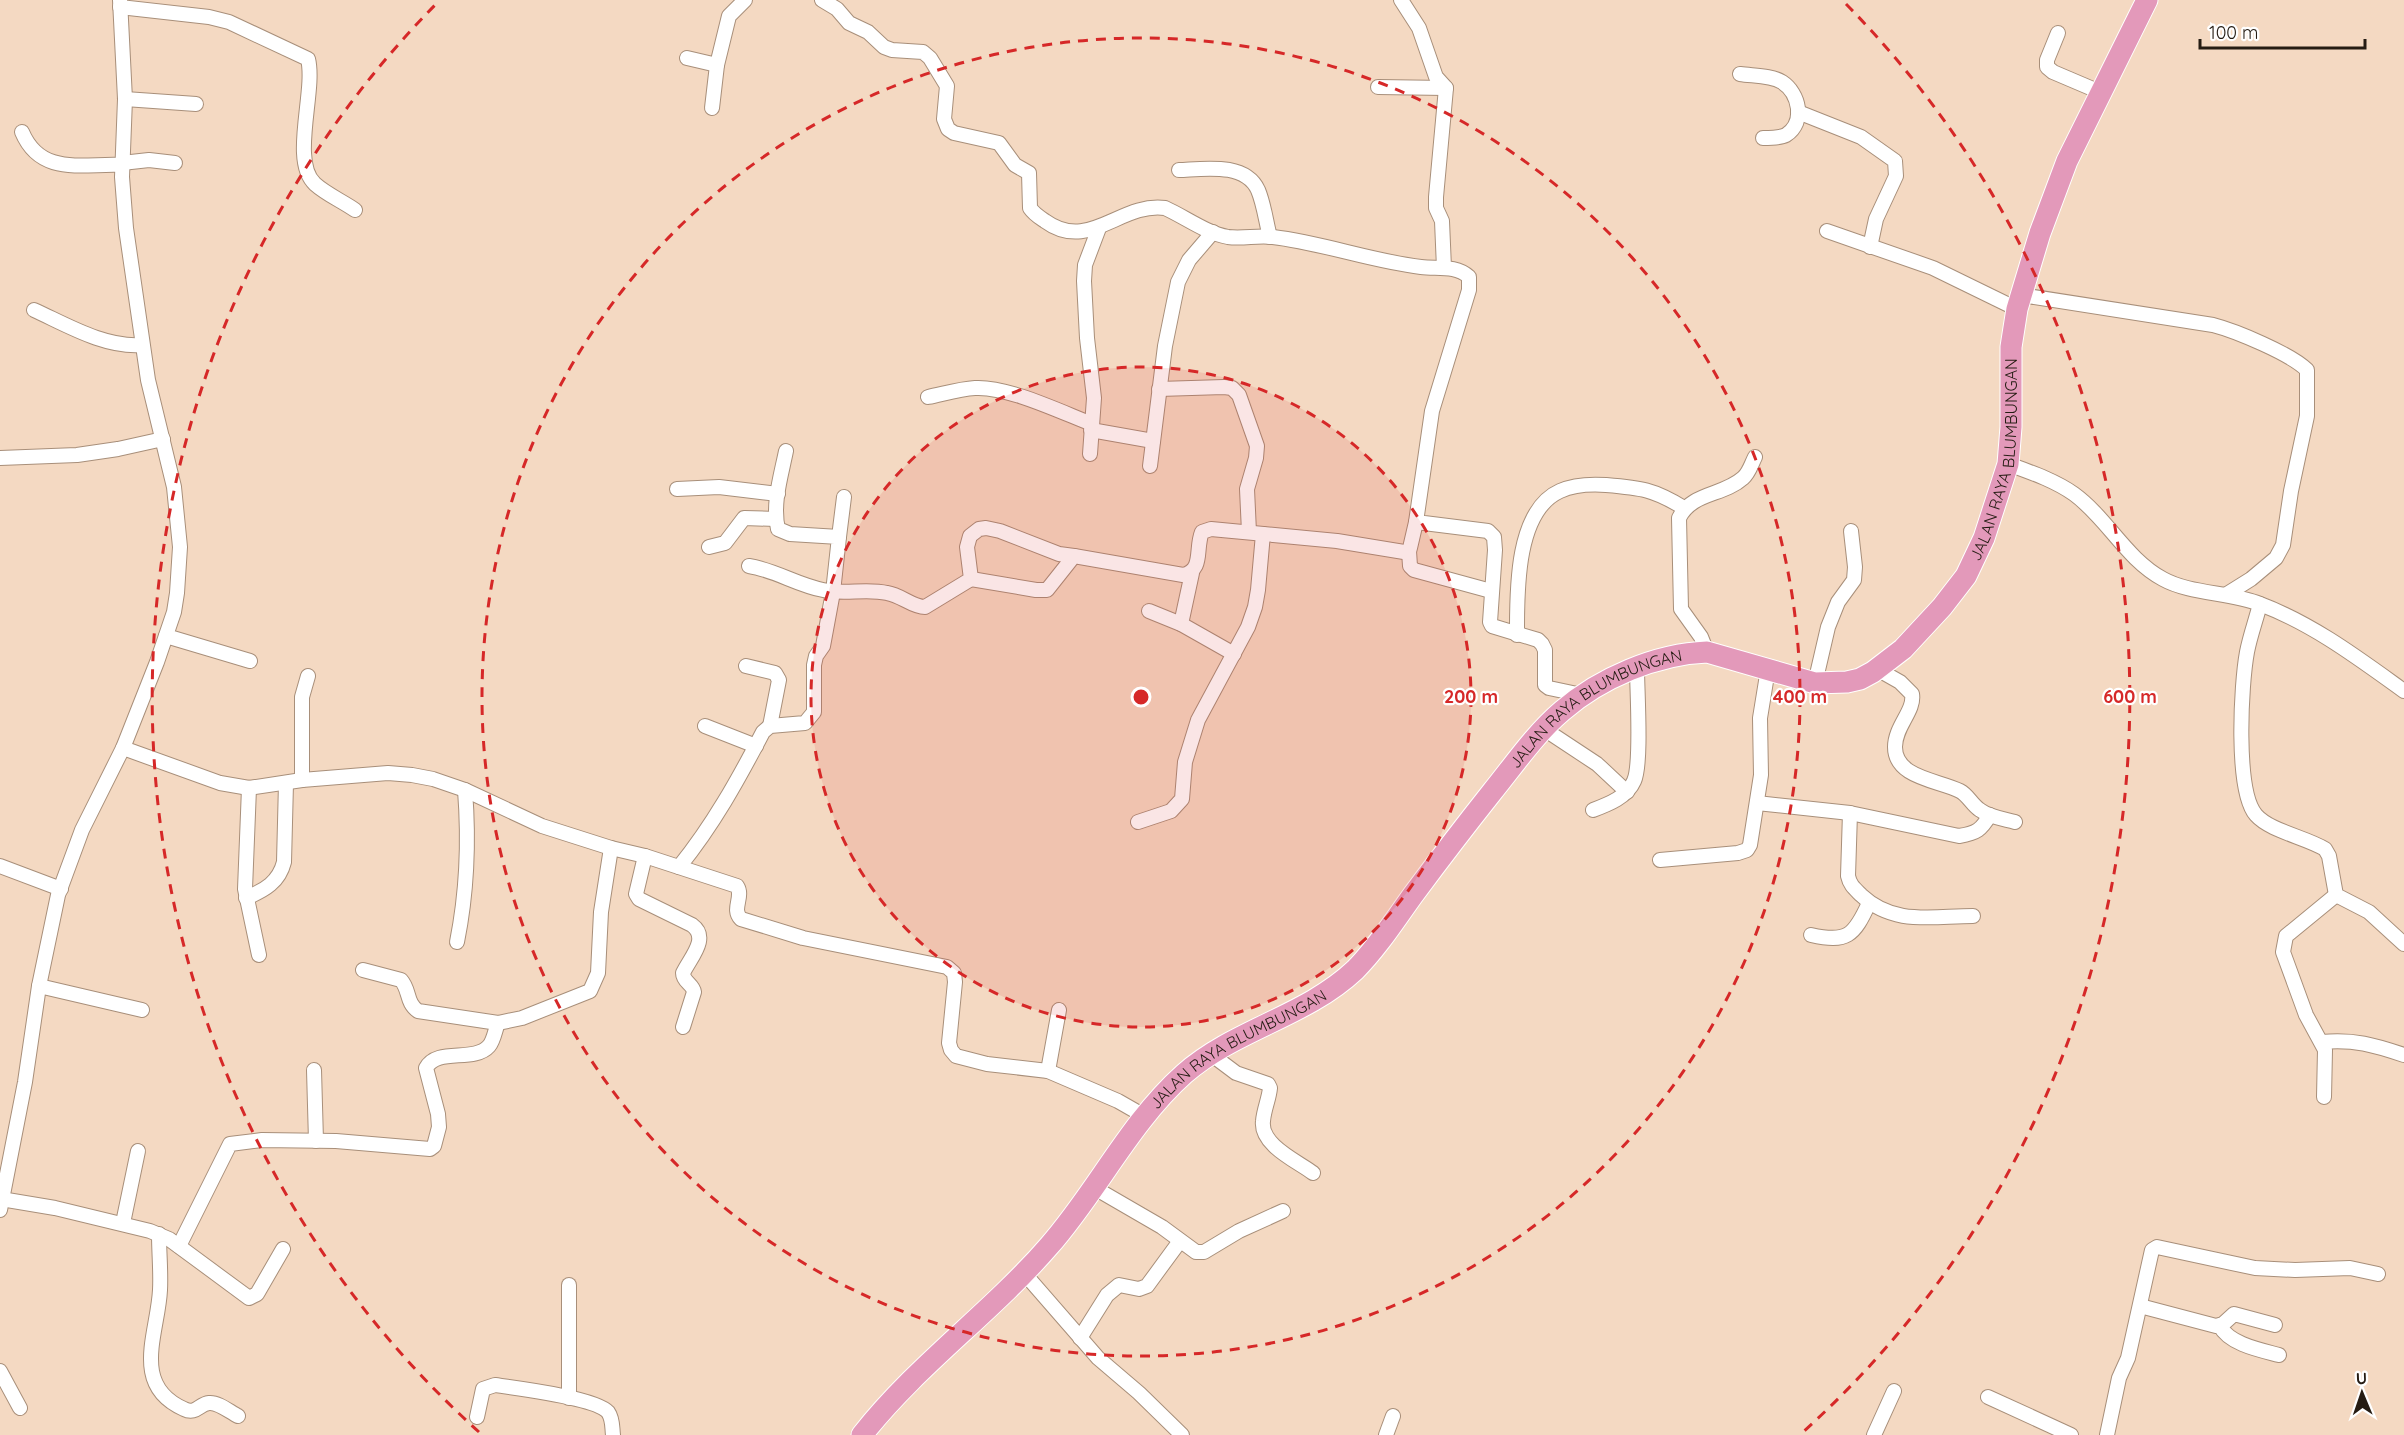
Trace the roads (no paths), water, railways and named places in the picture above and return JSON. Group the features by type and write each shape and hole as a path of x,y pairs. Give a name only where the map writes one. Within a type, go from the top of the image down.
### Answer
{"main road":[{"name":"JALAN RAYA BLUMBUNGAN","path":"862,1435 920,1372 1024,1273 1055,1239 1146,1117 1185,1073 1212,1055 1325,995 1358,967 1453,841 1544,729 1582,695 1636,668 1670,657 1707,652 1815,683 1847,682 1860,679 1878,669 1926,624 1966,576 1984,537 2008,464 2011,427 2011,347 2019,302 2067,161 2147,0"}],"street":[{"path":"712,108 717,65 729,16 745,0"},
{"path":"822,0 837,9 849,23 868,32 884,47 892,50 923,52 930,58 947,86 944,119 948,129 954,134 994,142 1004,147 1011,161 1029,173 1030,204 1033,212 1054,227 1067,232 1099,228 1129,213 1156,207 1166,208 1226,236 1247,239 1270,237 1423,268 1463,271 1469,277 1470,282 1432,411 1416,522 1409,551 1410,567 1491,591"},
{"path":"1401,0 1419,28 1436,77 1446,88 1436,197 1436,208 1442,222 1444,268"},
{"path":"283,1249 258,1294 249,1298 179,1246 159,1234 123,1223 1,1204 3,1171 25,1082 39,986 61,889 82,830 123,748 166,636 177,593 180,547 174,486 148,380 126,228 122,164 125,99 120,4 229,22 308,59 310,84 303,145 310,178 319,187 355,210"},
{"path":"2058,33 2047,60 2047,67 2053,72 2100,92"},
{"path":"687,58 717,65"},
{"path":"1740,74 1780,80 1797,98 1798,112 1794,127 1786,135 1762,138"},
{"path":"1378,87 1446,88"},
{"path":"125,99 196,104"},
{"path":"1798,112 1861,137 1894,161 1896,176 1876,219 1870,247"},
{"path":"22,132 32,151 60,164 90,167 149,160 175,162"},
{"path":"1179,170 1239,172 1252,181 1258,190 1270,237"},
{"path":"1089,454 1095,398 1087,338 1084,281 1085,265 1099,228"},
{"path":"1150,466 1159,389 1178,282 1189,260 1213,231"},
{"path":"1827,231 1933,268 2019,302 2213,325 2233,330 2301,363 2307,370 2307,416 2283,544 2276,558 2251,579 2227,594"},
{"path":"34,310 86,334 119,344 142,345"},
{"path":"1138,822 1171,811 1182,799 1185,762 1194,730 1248,627 1255,608 1258,590 1256,533 1247,489 1257,446 1239,395 1232,388 1224,387 1159,389"},
{"path":"928,397 977,388 995,390 1030,400 1092,427 1153,441"},
{"path":"0,458 77,455 163,439"},
{"path":"786,452 778,494 776,519 778,529 783,532 809,536 839,537"},
{"path":"1707,652 1701,637 1681,609 1679,518 1691,501 1742,480 1755,457"},
{"path":"2008,464 2039,476 2075,495 2103,521 2132,555 2164,580 2260,604 2312,628 2404,691"},
{"path":"1517,635 1517,594 1528,529 1546,501 1560,491 1597,485 1644,489 1660,493 1684,508"},
{"path":"677,489 718,487 778,494"},
{"path":"679,867 708,829 730,794 763,732 770,726 805,723 814,712 814,665 816,656 823,646 833,592 844,497"},
{"path":"709,547 725,543 744,518 776,519"},
{"path":"1416,522 1488,531 1494,537 1490,622 1492,626 1538,640 1545,650 1545,685 1582,695"},
{"path":"971,579 967,547 970,536 979,529 986,528 1000,531 1059,554 1183,575 1192,573"},
{"path":"1181,624 1192,573 1197,566 1199,539 1202,532 1211,529 1337,541 1409,551"},
{"path":"1815,683 1828,627 1838,602 1854,580 1851,531"},
{"path":"749,566 778,573 804,585 833,592 872,590 899,595 921,608 956,591 971,579 1047,590 1074,556"},
{"path":"2260,604 2247,651 2243,680 2243,761 2248,801 2254,813 2264,822 2325,849 2329,856 2336,895"},
{"path":"1149,611 1181,624 1234,654"},
{"path":"166,636 250,661"},
{"path":"746,666 775,673 778,676 770,726"},
{"path":"1593,810 1611,803 1627,792 1635,780 1638,761 1636,668"},
{"path":"1660,860 1730,855 1747,850 1750,845 1761,775 1760,718 1768,669"},
{"path":"1878,669 1900,682 1912,694 1910,708 1898,728 1896,738 1897,758 1903,767 1912,774 1964,792 1977,808 2015,822"},
{"path":"302,780 302,697 308,676"},
{"path":"705,726 756,746"},
{"path":"1544,729 1597,764 1627,792"},
{"path":"123,748 220,783 249,788 302,780 388,773 412,775 465,790 542,826 737,886 740,892 737,915 741,919 803,938 947,967 954,973 955,982 949,1043 956,1056 987,1064 1048,1071 1118,1101 1146,1117"},
{"path":"246,898 273,884 282,870 286,783"},
{"path":"249,788 246,898 259,956"},
{"path":"458,942 465,892 467,831 465,790"},
{"path":"1757,803 1850,813 1959,836 1976,834 1983,828 1990,814"},
{"path":"1850,813 1848,876 1850,885 1869,903 1890,913 1933,919 1973,916"},
{"path":"363,970 401,980 406,987 412,1007 418,1011 498,1023 522,1018 584,995 594,985 598,973 601,912 611,848"},
{"path":"645,856 636,894 639,899 692,925 699,930 701,935 683,973 694,992 683,1027"},
{"path":"0,866 61,889"},
{"path":"2336,895 2369,912 2404,944"},
{"path":"2324,1097 2325,1050 2306,1015 2283,952 2286,936 2336,895"},
{"path":"1811,935 1838,939 1850,936 1862,920 1869,903"},
{"path":"39,986 142,1010"},
{"path":"1048,1071 1059,1010"},
{"path":"179,1246 230,1144 262,1140 336,1140 430,1149 434,1146 439,1127 427,1064 437,1059 483,1051 492,1042 498,1023"},
{"path":"2322,1042 2345,1040 2360,1042 2404,1054"},
{"path":"1212,1055 1236,1073 1268,1084 1270,1088 1263,1121 1265,1136 1271,1143 1313,1173"},
{"path":"314,1070 316,1141"},
{"path":"123,1223 138,1151"},
{"path":"1093,1187 1162,1227 1196,1252 1204,1252 1239,1231 1283,1211"},
{"path":"159,1234 160,1290 150,1363 155,1383 167,1400 185,1410 197,1410 211,1402 238,1416"},
{"path":"1080,1338 1107,1294 1119,1285 1138,1289 1147,1286 1180,1241"},
{"path":"2107,1435 2119,1378 2127,1358 2152,1250 2157,1247 2255,1268 2295,1270 2350,1268 2378,1274"},
{"path":"1024,1273 1098,1358 1139,1393 1182,1435"},
{"path":"569,1285 569,1398"},
{"path":"2140,1306 2220,1326 2224,1333 2237,1340 2279,1355"},
{"path":"2220,1326 2234,1314 2275,1325"},
{"path":"0,1371 20,1408"},
{"path":"477,1417 483,1389 495,1384 598,1406 608,1412 612,1420 613,1435"},
{"path":"1874,1435 1894,1390"},
{"path":"1988,1397 2071,1435"},
{"path":"1386,1435 1393,1416"}]}
